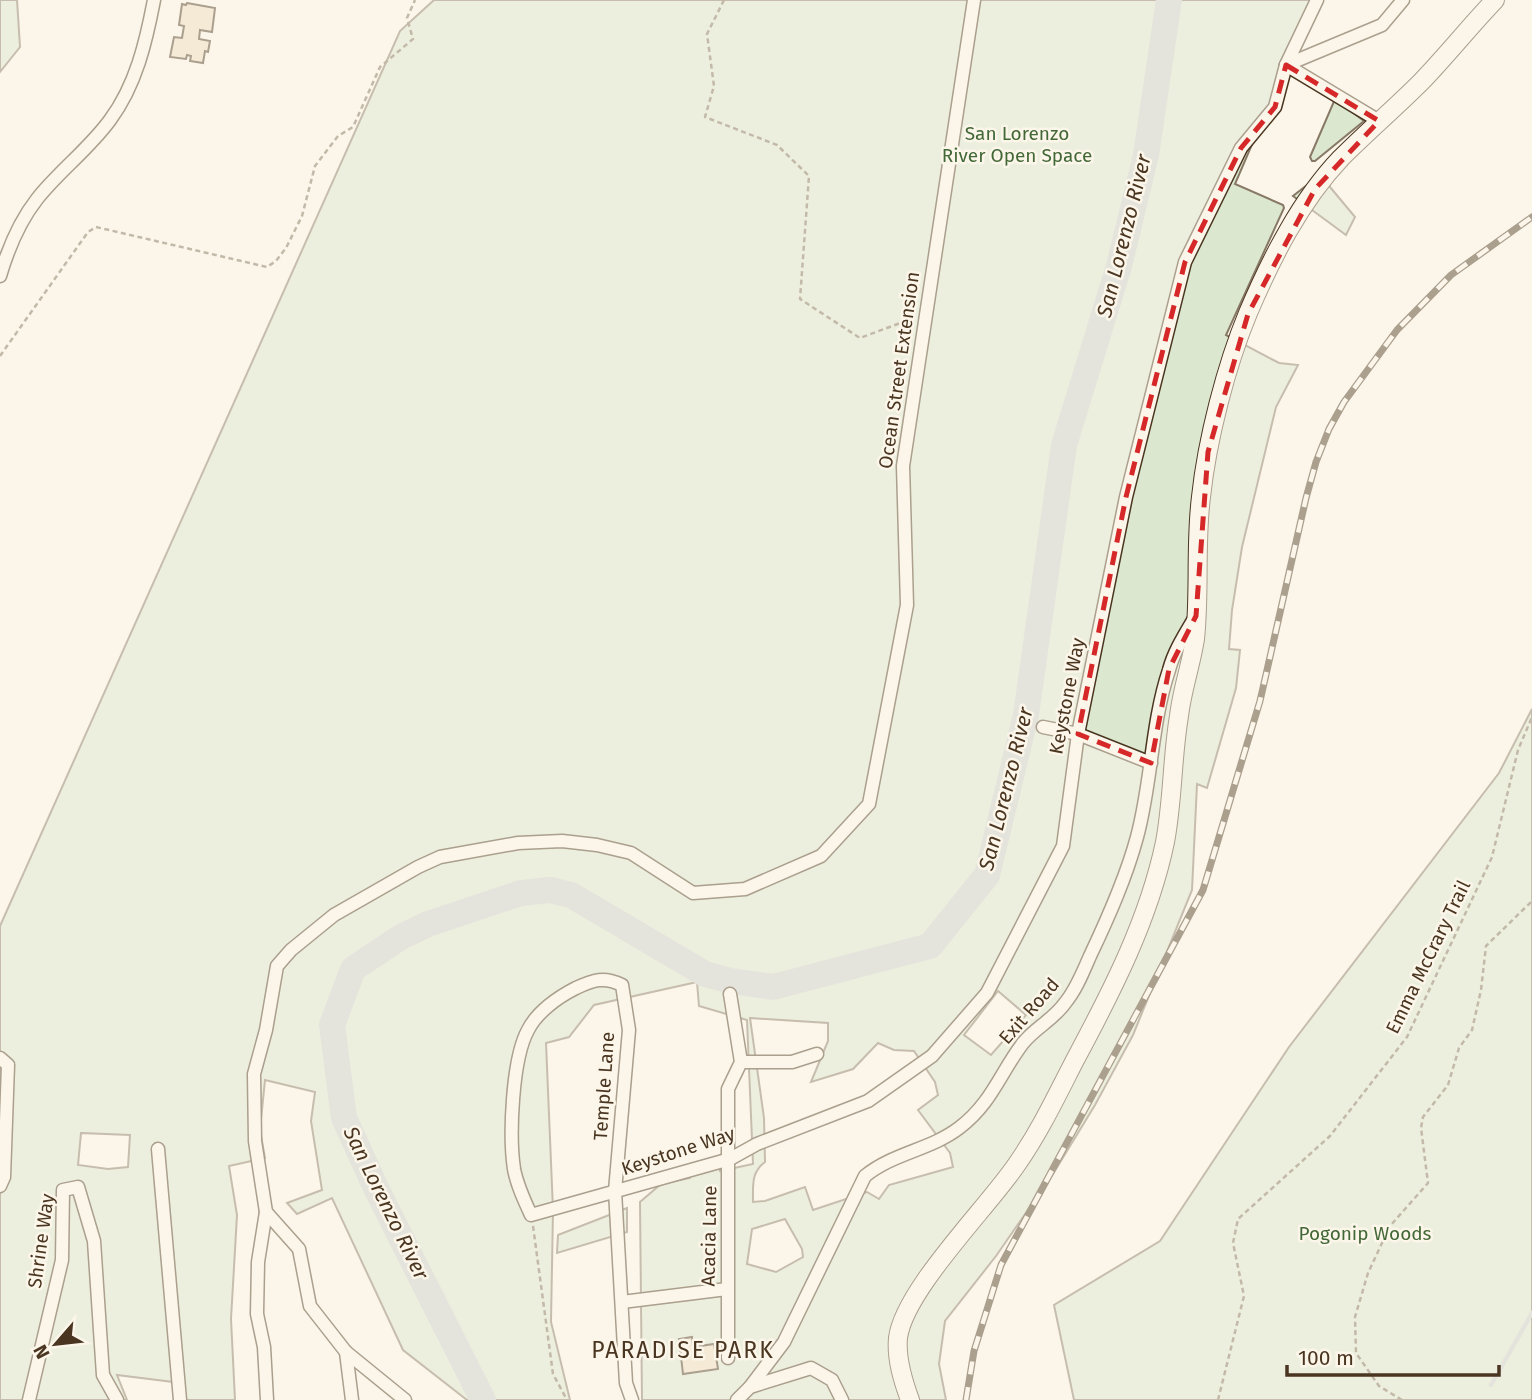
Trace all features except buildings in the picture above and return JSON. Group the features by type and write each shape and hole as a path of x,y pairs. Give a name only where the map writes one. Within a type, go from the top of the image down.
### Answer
{"main road":[{"path":"910,1400 899,1360 898,1337 906,1314 931,1273 1019,1162 1111,991 1146,908 1165,839 1173,752 1195,638 1201,497 1206,463 1231,360 1244,325 1269,267 1315,189 1339,160 1427,76 1495,0"}],"street":[{"path":"0,276 16,232 37,200 110,120 123,100 141,57 154,0"},
{"name":"Ocean Street Extension","path":"266,1213 255,1141 254,1074 266,1030 277,966 291,950 334,915 418,866 440,857 518,843 562,841 597,845 631,853 693,892 745,889 821,856 870,804 907,605 903,466 974,0"},
{"name":"Keystone Way","path":"531,1215 730,1159 757,1144 868,1101 932,1056 987,993 1063,846 1078,734 1126,498 1185,262 1241,148 1275,107 1286,65 1317,0"},
{"path":"1286,65 1382,25 1403,0"},
{"path":"1286,65 1379,121"},
{"name":"Exit Road","path":"737,1400 784,1342 865,1176 879,1165 941,1140 961,1127 980,1109 1024,1042 1067,1002 1125,874 1137,837 1160,705 1169,669 1179,644 1196,615"},
{"path":"1043,727 1078,734 1151,763"},
{"name":"Temple Lane","path":"531,1215 514,1171 512,1142 518,1056 528,1029 541,1013 563,995 596,979 611,980 622,985 629,1030 615,1191"},
{"path":"730,994 741,1062 792,1062 817,1054"},
{"path":"0,1058 8,1065 4,1177 0,1186"},
{"name":"Acacia Lane","path":"728,1358 728,1089 741,1062"},
{"path":"158,1149 180,1400"},
{"name":"Shrine Way","path":"29,1400 62,1261 63,1190 78,1187 94,1241 103,1375 117,1400"},
{"name":"Keystone Way","path":"615,1191 626,1383 632,1400"},
{"path":"266,1213 299,1249 310,1306 346,1352 405,1400"},
{"path":"266,1213 258,1262 257,1314 264,1347 267,1400"},
{"path":"622,1301 727,1289"},
{"path":"346,1352 352,1400"},
{"path":"750,1387 811,1368 832,1380 842,1400"}],"path":[{"path":"0,356 88,232 96,228 267,267 276,261 286,248 302,216 316,166 338,135 354,127 380,67 413,39 407,18 415,0"},
{"path":"724,0 707,34 714,86 705,117 777,145 809,176 800,299 860,338 926,313"},
{"name":"Emma McCrary Trail","path":"1218,1400 1244,1296 1233,1243 1238,1219 1330,1136 1407,1037 1492,857 1518,750 1532,717"},
{"path":"1402,1400 1379,1387 1356,1353 1355,1317 1358,1302 1390,1226 1428,1183 1421,1128 1423,1117 1448,1085 1459,1048 1472,1030 1481,990 1486,946 1532,901"},
{"path":"531,1215 553,1374 567,1400"}],"highlighted area":[{"path":"1286,65 1379,121 1315,189 1248,314 1208,452 1196,616 1169,669 1151,763 1078,734 1126,497 1185,262 1241,148 1275,107"}],"green space":[{"path":"0,0 17,0 20,47 0,72"},
{"name":"San Lorenzo River Open Space","path":"434,0 1313,2 1235,184 1283,205 1284,208 1226,335 1279,363 1298,365 1276,407 1242,547 1229,649 1240,650 1236,688 1207,788 1197,784 1192,890 1133,1035 1095,1105 1053,1174 996,1256 945,1321 939,1364 946,1400 642,1400 640,1202 661,1184 690,1178 691,1168 719,1168 720,1171 753,1164 747,1020 699,1006 697,982 594,1005 569,1037 546,1043 553,1210 551,1322 570,1400 467,1400 403,1350 332,1198 297,1214 287,1203 322,1190 311,1121 315,1092 265,1080 260,1130 265,1158 229,1166 237,1215 231,1319 235,1400 176,1400 173,1382 117,1375 127,1400 0,1400 0,926 400,31","holes":["998,991 1026,1015 991,1055 964,1035","750,1018 828,1023 828,1041 811,1082 853,1069 878,1043 894,1050 914,1051 935,1082 938,1095 918,1110 950,1153 953,1167 889,1185 879,1199 867,1192 813,1210 805,1187 765,1201 753,1202 755,1175 765,1162 764,1118","81,1133 130,1135 128,1167 108,1169 78,1165","785,1219 802,1249 803,1257 776,1272 747,1264 752,1229"]},
{"path":"1335,99 1364,121 1312,161 1310,157"},
{"path":"1320,175 1355,217 1346,235 1293,196"},
{"name":"Pogonip Woods","path":"1532,709 1532,1400 1074,1400 1054,1305 1160,1241 1289,1047 1499,773"},
{"path":"627,1208 627,1232 557,1253 558,1235"}],"waterway":[{"name":"San Lorenzo River","path":"483,1400 376,1188 344,1118 332,1025 353,969 401,937 428,924 521,893 550,890 571,895 705,974 731,981 773,987 930,946 987,875 1026,715 1064,445 1119,266 1146,155 1169,0"},
{"path":"1491,1385 1532,1313"}],"railway":[{"path":"966,1400 974,1351 1001,1265 1203,890 1260,701 1306,498 1329,429 1344,402 1397,330 1451,275 1532,217"}],"district":[{"name":"PARADISE PARK","path":"683,1350"}]}
